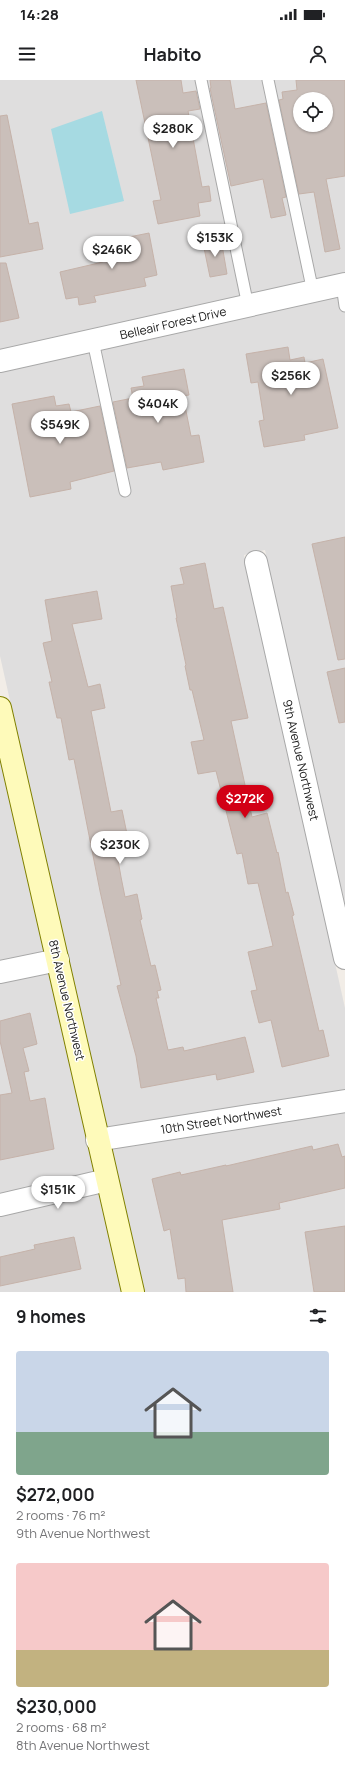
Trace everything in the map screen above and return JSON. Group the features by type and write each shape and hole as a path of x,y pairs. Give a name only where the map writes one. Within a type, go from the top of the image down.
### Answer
{"street":[{"name":"Belleair Forest Drive","path":"0,361 313,292 344,292"},
{"name":"9th Avenue Northwest","path":"256,562 345,958"},
{"name":"8th Avenue Northwest","path":"1,721 58,960 97,1140 133,1292"},
{"path":"0,972 58,960"},
{"name":"10th Street Northwest","path":"97,1140 345,1101"},
{"path":"0,1205 107,1180"}],"lane":[{"path":"201,80 248,306"},
{"path":"268,80 313,292"},
{"path":"93,341 125,491"}],"shaded area":[{"path":"0,80 345,80 345,275 0,352"},
{"path":"345,294 345,909 265,550 244,555 345,1008 345,1091 106,1129 0,656 0,371"},
{"path":"0,758 45,953 0,962"},
{"path":"49,972 94,1173 0,1195 0,982"},
{"path":"345,1111 345,1292 144,1292 110,1148"},
{"path":"98,1192 122,1292 0,1292 0,1215"}],"water":[{"path":"102,111 124,201 70,214 51,129"}],"building":[{"path":"136,80 181,80 183,93 196,91 200,109 188,111 202,187 209,186 211,201 198,203 200,216 158,224 153,201 161,200"},
{"path":"210,80 230,80 235,109 266,103 286,197 282,198 286,215 271,218 263,179 231,186 210,88"},
{"path":"296,80 345,80 345,176 326,179 340,249 325,252 314,192 299,194 279,100 283,99 282,92 297,90"},
{"path":"7,115 29,224 38,222 43,249 0,257 0,116"},
{"path":"149,233 157,275 144,278 146,286 94,296 96,302 79,305 78,297 66,299 60,272 103,262 99,243"},
{"path":"221,239 227,274 210,277 203,243"},
{"path":"0,263 6,263 19,318 0,322"},
{"path":"288,347 290,360 304,357 305,363 323,359 338,428 304,435 305,440 264,447 259,421 264,420 258,382 251,383 246,354"},
{"path":"184,369 189,395 183,396 191,436 199,435 204,462 163,470 161,462 127,468 113,402 133,398 131,388 144,386 142,377"},
{"path":"54,396 56,406 69,404 71,412 100,406 114,471 70,482 71,489 30,497 12,404"},
{"path":"345,537 345,659 338,660 312,544"},
{"path":"205,563 214,609 223,607 248,718 231,721 252,817 267,813 277,853 278,852 286,893 288,892 294,915 292,916 319,1031 323,1030 329,1056 282,1067 271,1020 259,1023 251,991 257,990 248,952 273,946 258,883 248,884 242,853 237,854 216,771 198,774 191,742 204,740 192,690 190,690 171,586 184,584 180,568"},
{"path":"97,591 102,619 72,624 88,687 100,684 105,708 91,711 111,812 122,810 127,834 114,837 121,877 125,897 137,894 142,919 140,920 151,966 155,965 161,990 157,991 159,998 156,998 168,1050 183,1047 184,1051 245,1037 254,1072 217,1080 216,1074 141,1088 136,1056 117,986 121,985 100,891 74,759 69,760 61,718 57,718 49,682 52,682 43,643 52,641 45,600"},
{"path":"345,668 345,722 339,723 327,672"},
{"path":"30,1013 37,1044 23,1048 29,1071 24,1072 30,1101 45,1098 54,1149 0,1160 0,1095 12,1093 0,1041 0,1021"},
{"path":"338,1144 342,1157 345,1156 345,1188 279,1203 280,1209 222,1220 233,1292 186,1292 185,1278 178,1279 170,1229 164,1231 152,1179 180,1172 181,1175 226,1166 312,1146 313,1150"},
{"path":"345,1226 345,1292 314,1292 305,1232"},
{"path":"74,1237 81,1269 0,1286 0,1257 35,1249 34,1245"}]}
